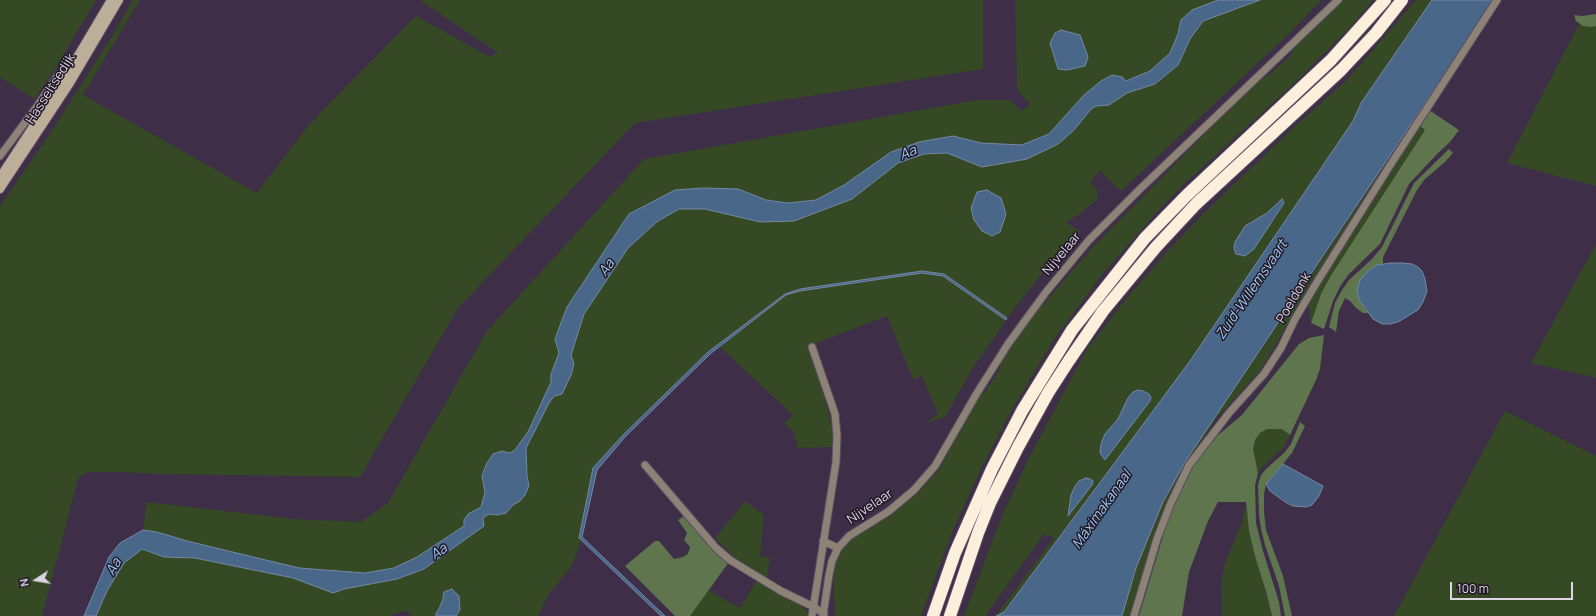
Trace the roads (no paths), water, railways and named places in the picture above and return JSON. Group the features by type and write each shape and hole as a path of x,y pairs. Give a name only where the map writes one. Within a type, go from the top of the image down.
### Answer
{"highway":[{"path":"933,616 955,553 992,469 1029,399 1072,330 1145,238 1186,195 1330,60 1385,0"},
{"path":"950,616 978,533 1004,474 1045,399 1086,336 1118,293 1156,247 1196,204 1341,70 1376,33 1402,0"}],"main road":[{"name":"Hasseltsedijk","path":"0,190 111,0"},
{"name":"Hasseltsedijk","path":"0,177 64,79 119,0"}],"street":[{"name":"Nijvelaar","path":"823,615 832,561 838,548 849,536 889,511 914,490 935,466 977,393 1008,344 1046,292 1089,240 1140,189 1338,0"},
{"name":"Poeldonk","path":"1134,616 1157,540 1173,498 1189,465 1229,413 1264,374 1281,348 1295,319 1317,282 1497,0"},
{"name":"Hasseltsedijk","path":"0,156 24,124 64,79"},
{"name":"Nijvelaar","path":"812,347 835,414 837,436 836,462 812,616"},
{"name":"Nijvelaar","path":"645,465 716,548 730,560 781,591 814,607 823,615"},
{"path":"823,541 838,548"}],"water":[{"name":"Aa","path":"1218,0 1260,0 1203,21 1190,39 1178,65 1155,84 1127,93 1109,105 1092,108 1074,130 1058,144 1027,159 982,167 947,153 924,154 898,163 852,199 794,221 760,222 705,209 679,209 658,221 628,248 584,314 571,355 574,364 571,375 562,394 554,396 549,403 526,448 527,476 529,486 525,495 506,513 497,515 489,514 483,518 484,526 424,569 397,579 344,589 333,593 293,578 195,558 164,557 142,549 124,563 107,591 96,616 84,616 109,557 120,543 143,530 157,532 187,541 299,568 365,573 394,568 417,557 464,526 464,520 468,514 481,507 485,492 482,476 487,463 493,454 502,451 509,453 514,451 528,432 551,382 551,374 559,353 555,339 567,307 629,214 675,190 703,188 738,189 766,200 788,203 816,200 844,185 891,152 919,142 953,136 981,143 1022,145 1049,134 1084,95 1101,81 1112,75 1122,77 1126,81 1150,71 1170,53 1178,34 1181,20 1192,10"},
{"path":"1432,0 1494,0 1185,462 1163,502 1149,536 1136,568 1122,616 996,616 1004,612 1190,361 1353,121 1361,103"},
{"path":"1061,30 1080,35 1088,57 1085,66 1067,70 1058,69 1050,43 1055,33"},
{"path":"987,190 1001,198 1006,214 1000,232 992,236 982,231 974,220 971,208 977,192"},
{"path":"1282,199 1284,203 1254,249 1245,256 1236,254 1234,248 1235,242 1245,226 1267,213"},
{"path":"1391,263 1412,264 1418,267 1422,271 1425,279 1427,291 1418,310 1398,322 1382,324 1373,319 1359,300 1357,291 1360,280 1368,271 1377,265"},
{"path":"922,271 944,274 1007,318 1006,320 943,276 922,273 800,291 786,295 710,354 625,437 597,470 582,537 665,616 661,616 579,538 593,468 623,435 708,352 785,294 800,289"},
{"path":"1138,390 1149,394 1151,397 1150,401 1105,460 1100,453 1101,444 1105,434 1118,419 1128,398 1133,392"},
{"path":"1283,464 1323,486 1319,496 1312,505 1306,507 1293,506 1270,491 1266,484"},
{"path":"1086,478 1093,481 1092,485 1068,516 1071,495 1075,486 1079,481"},
{"path":"452,589 459,596 460,610 456,616 436,616 443,599 444,592"}],"water label":[{"name":"Zuid-Willemsvaart","path":"1252,290"},
{"name":"Máximakanaal","path":"1102,510"}]}
